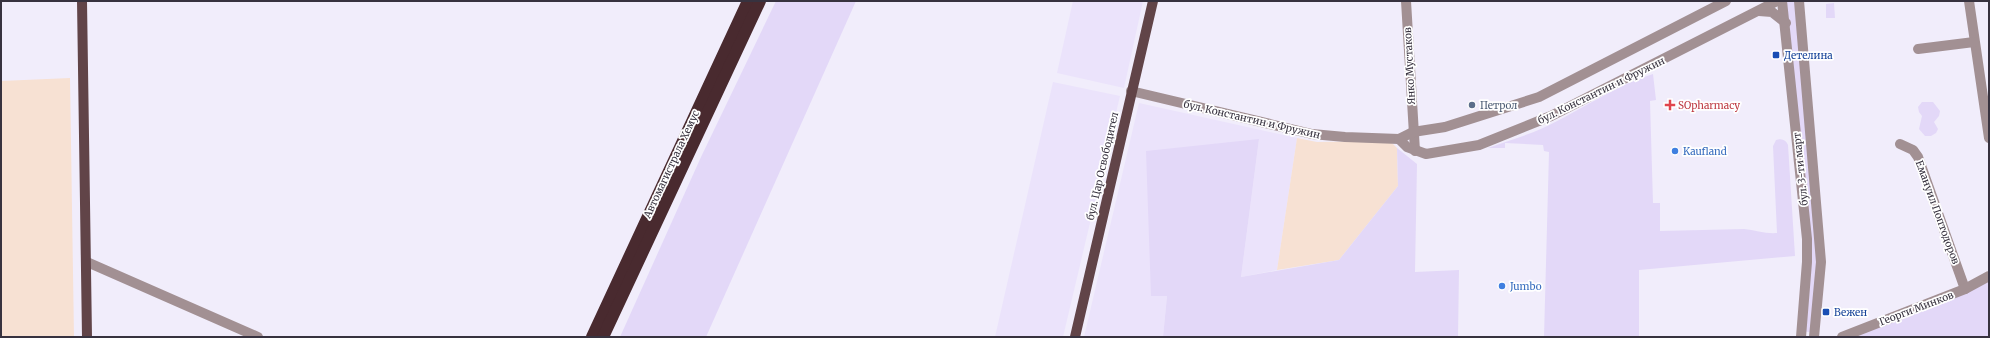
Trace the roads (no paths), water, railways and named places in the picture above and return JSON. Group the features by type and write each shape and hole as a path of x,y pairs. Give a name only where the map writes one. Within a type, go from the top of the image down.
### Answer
{"highway":[{"name":"Автомагистрала Хемус","path":"592,337 748,1"},
{"name":"Автомагистрала Хемус","path":"603,337 760,1"}],"main road":[{"path":"82,1 87,337"},
{"name":"бул. Цар Освободител","path":"1075,337 1153,1"}],"street":[{"name":"Янко Мустаков","path":"1406,1 1415,151"},
{"name":"бул. Константин и Фружин","path":"1131,91 1312,134 1399,139 1413,132 1446,127 1539,96 1726,1"},
{"name":"бул. Константин и Фружин","path":"1415,151 1426,154 1479,145 1551,116 1777,1"},
{"name":"бул. 3-ти март","path":"1782,1 1786,23 1807,239 1807,262 1801,337"},
{"name":"бул. 3-ти март","path":"1799,1 1821,262 1814,337"},
{"path":"1969,1 1989,137"},
{"path":"1759,11 1772,12 1786,23"},
{"path":"1918,49 1974,42"},
{"path":"1399,139 1407,147 1415,151"},
{"name":"Емануил Поптодоров","path":"1900,144 1913,150 1918,157 1965,289"},
{"path":"87,262 258,337"},
{"name":"Георги Минков","path":"1842,337 1965,289 1989,276"}],"place":[{"name":"Детелина","path":"1776,55"},
{"name":"Петрол","path":"1472,105"},
{"name":"SOpharmacy","path":"1670,105"},
{"name":"Kaufland","path":"1675,151"},
{"name":"Jumbo","path":"1502,286"},
{"name":"Вежен","path":"1826,312"}]}
